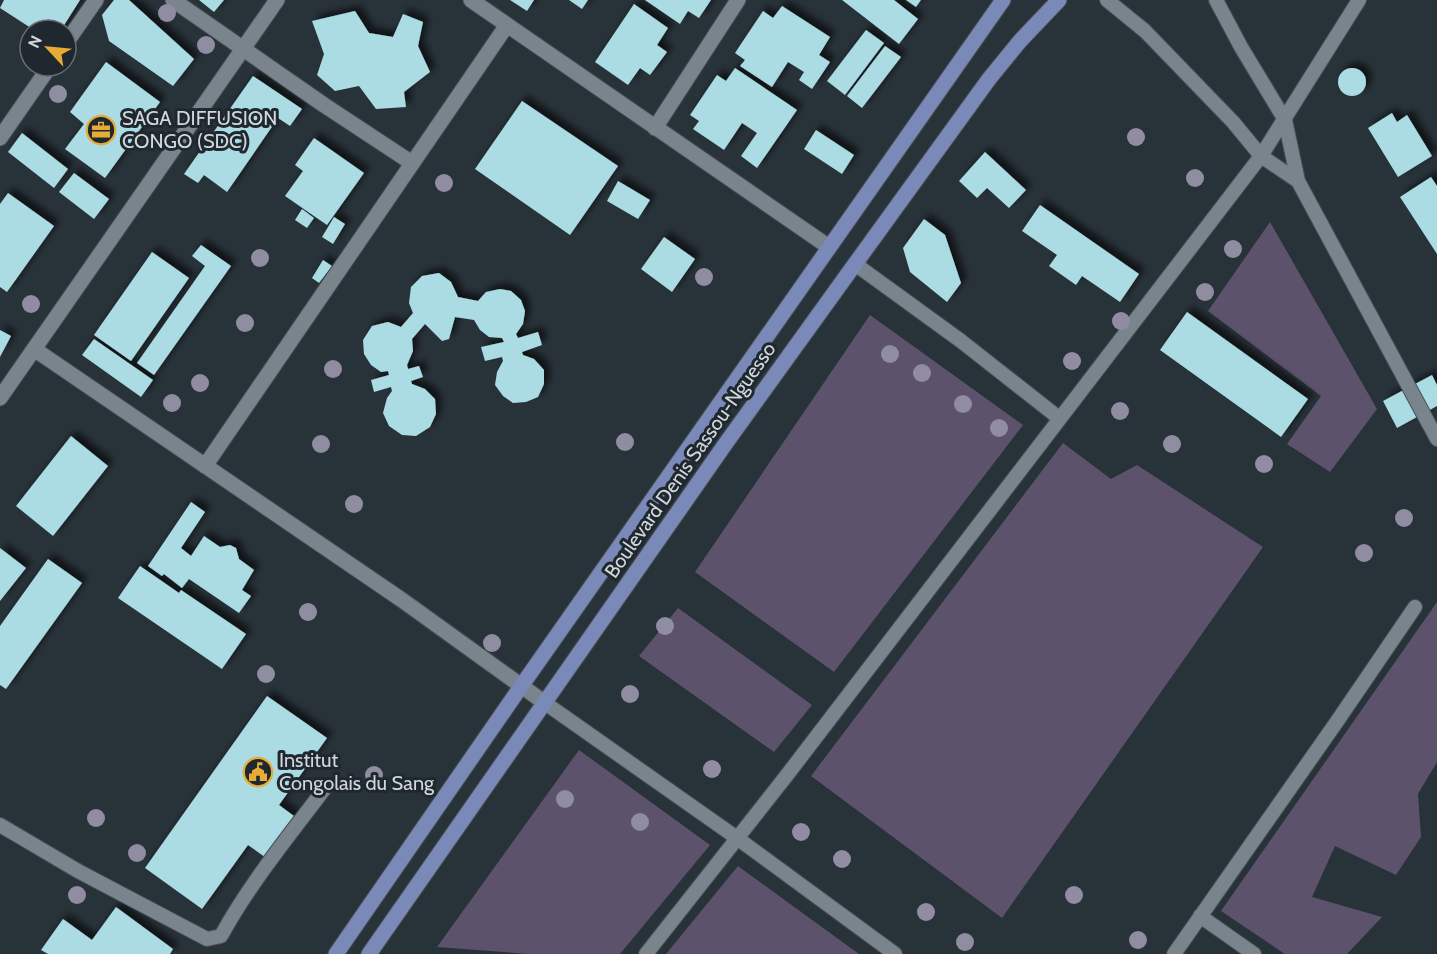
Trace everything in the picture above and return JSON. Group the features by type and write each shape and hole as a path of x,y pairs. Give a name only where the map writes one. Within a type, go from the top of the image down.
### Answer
{"main road":[{"name":"Boulevard Denis Sassou-Nguesso","path":"336,954 1003,0"},
{"name":"Boulevard Denis Sassou-Nguesso","path":"369,954 855,264 989,79 1020,41 1059,0"}],"street":[{"path":"78,26 96,0"},
{"path":"173,0 412,163"},
{"path":"0,398 277,0"},
{"path":"471,0 830,247"},
{"path":"655,128 738,0"},
{"path":"205,466 507,25"},
{"path":"0,138 42,78"},
{"path":"34,349 402,600 545,703"}],"lane":[{"path":"1107,0 1146,31 1233,122 1262,156 1298,181"},
{"path":"1216,0 1285,120 1298,181 1437,439"},
{"path":"646,954 794,766 1262,156 1359,0"},
{"path":"855,264 961,341 1059,418"},
{"path":"1174,954 1415,607"},
{"path":"545,703 737,838 896,954"},
{"path":"0,825 78,871 207,939 221,936 260,874 325,788"},
{"path":"1200,915 1254,954"}],"shaded area":[{"path":"1270,222 1377,409 1330,472 1287,444 1321,396 1208,311"},
{"path":"870,315 1023,425 834,672 695,572"},
{"path":"1063,443 1111,479 1137,465 1263,547 1002,918 811,776"},
{"path":"1437,602 1437,762 1418,794 1421,837 1396,875 1335,846 1312,897 1382,917 1347,954 1285,954 1221,911"},
{"path":"678,608 812,705 774,752 639,656"},
{"path":"579,750 710,845 620,954 529,954 437,947"},
{"path":"738,866 859,954 666,954"}],"building":[{"path":"4,0 80,0 69,18 18,20 0,8"},
{"path":"114,0 129,0 194,59 173,86 109,41 102,15"},
{"path":"199,0 224,0 214,12"},
{"path":"510,0 534,0 527,11"},
{"path":"569,0 588,0 582,9"},
{"path":"645,0 711,0 699,18 688,11 680,24"},
{"path":"842,0 894,0 918,19 899,44"},
{"path":"906,0 921,0 916,7"},
{"path":"634,4 668,28 657,45 667,52 650,75 640,68 628,85 595,62"},
{"path":"782,6 830,37 819,55 830,62 812,89 799,80 804,72 788,62 772,87 740,66 745,60 735,53 763,11 773,18"},
{"path":"355,11 369,33 393,37 403,14 423,22 418,46 430,72 404,92 406,107 376,109 359,86 335,91 317,75 324,54 312,21"},
{"path":"866,30 884,43 845,95 827,81"},
{"path":"885,46 901,57 862,108 847,96"},
{"path":"106,62 160,102 105,178 65,149 84,124 70,112"},
{"path":"735,68 797,110 757,168 741,156 757,133 742,123 724,150 693,129 699,121 690,115 717,75 726,81"},
{"path":"1352,68 1362,72 1366,82 1362,92 1352,96 1342,92 1338,82 1342,72"},
{"path":"253,76 302,109 290,126 278,118 227,192 204,175 198,183 184,174"},
{"path":"522,101 618,166 570,235 475,169"},
{"path":"1392,113 1397,122 1407,115 1432,156 1398,177 1368,128"},
{"path":"816,130 854,155 842,174 804,149"},
{"path":"22,133 68,169 54,188 8,152"},
{"path":"314,138 364,173 327,225 285,196 303,171 295,165"},
{"path":"985,152 1026,190 1009,208 987,188 977,198 959,181"},
{"path":"74,173 109,199 94,219 59,192"},
{"path":"1431,177 1437,186 1437,254 1400,197"},
{"path":"618,181 650,200 638,219 607,201"},
{"path":"8,193 54,226 7,292 0,287 0,204"},
{"path":"1040,205 1139,274 1120,302 1082,276 1076,285 1049,266 1057,255 1022,231"},
{"path":"302,209 314,218 307,228 295,220"},
{"path":"334,217 345,224 333,244 322,237"},
{"path":"924,219 945,235 961,283 947,302 910,272 903,248"},
{"path":"664,237 695,259 672,292 641,269"},
{"path":"201,245 231,266 154,375 137,363 205,266 192,256"},
{"path":"152,252 189,278 131,361 94,335"},
{"path":"323,260 332,266 319,283 312,278"},
{"path":"439,273 451,282 458,297 478,301 486,292 500,289 511,291 521,300 525,311 523,324 516,334 518,338 538,332 542,345 522,352 523,355 534,359 544,370 544,384 538,397 526,402 513,403 503,396 495,385 497,372 503,361 502,357 485,361 481,347 504,342 502,338 489,337 480,330 474,320 455,317 449,339 442,341 425,324 412,339 413,351 407,365 408,369 419,366 423,377 411,381 412,384 425,389 435,399 436,414 430,427 416,436 402,435 389,426 383,413 387,398 392,391 391,387 374,392 371,380 389,375 388,371 381,372 371,365 364,354 363,340 372,326 388,322 401,327 413,313 409,303 411,287 422,276"},
{"path":"1187,312 1308,399 1281,437 1160,350"},
{"path":"0,330 11,336 0,357"},
{"path":"94,339 153,380 141,397 82,355"},
{"path":"1432,375 1437,385 1437,406 1397,428 1383,401"},
{"path":"71,436 108,466 53,536 16,506"},
{"path":"191,502 205,512 181,548 191,556 204,536 220,547 230,545 236,548 239,559 254,570 242,590 251,596 239,613 189,579 182,588 164,574 162,576 148,566"},
{"path":"0,548 26,568 0,601"},
{"path":"48,559 82,583 6,689 0,685 0,626"},
{"path":"140,566 179,593 181,590 246,634 222,669 118,598"},
{"name":"Institut Congolais du Sang","path":"267,696 327,738 279,805 298,819 269,860 248,845 202,909 145,868"},
{"path":"116,907 173,949 170,954 48,954 41,950 63,919 92,940"}],"place":[{"name":"SAGA DIFFUSION CONGO (SDC)","path":"101,130"},
{"name":"Institut Congolais du Sang","path":"258,772"}]}
